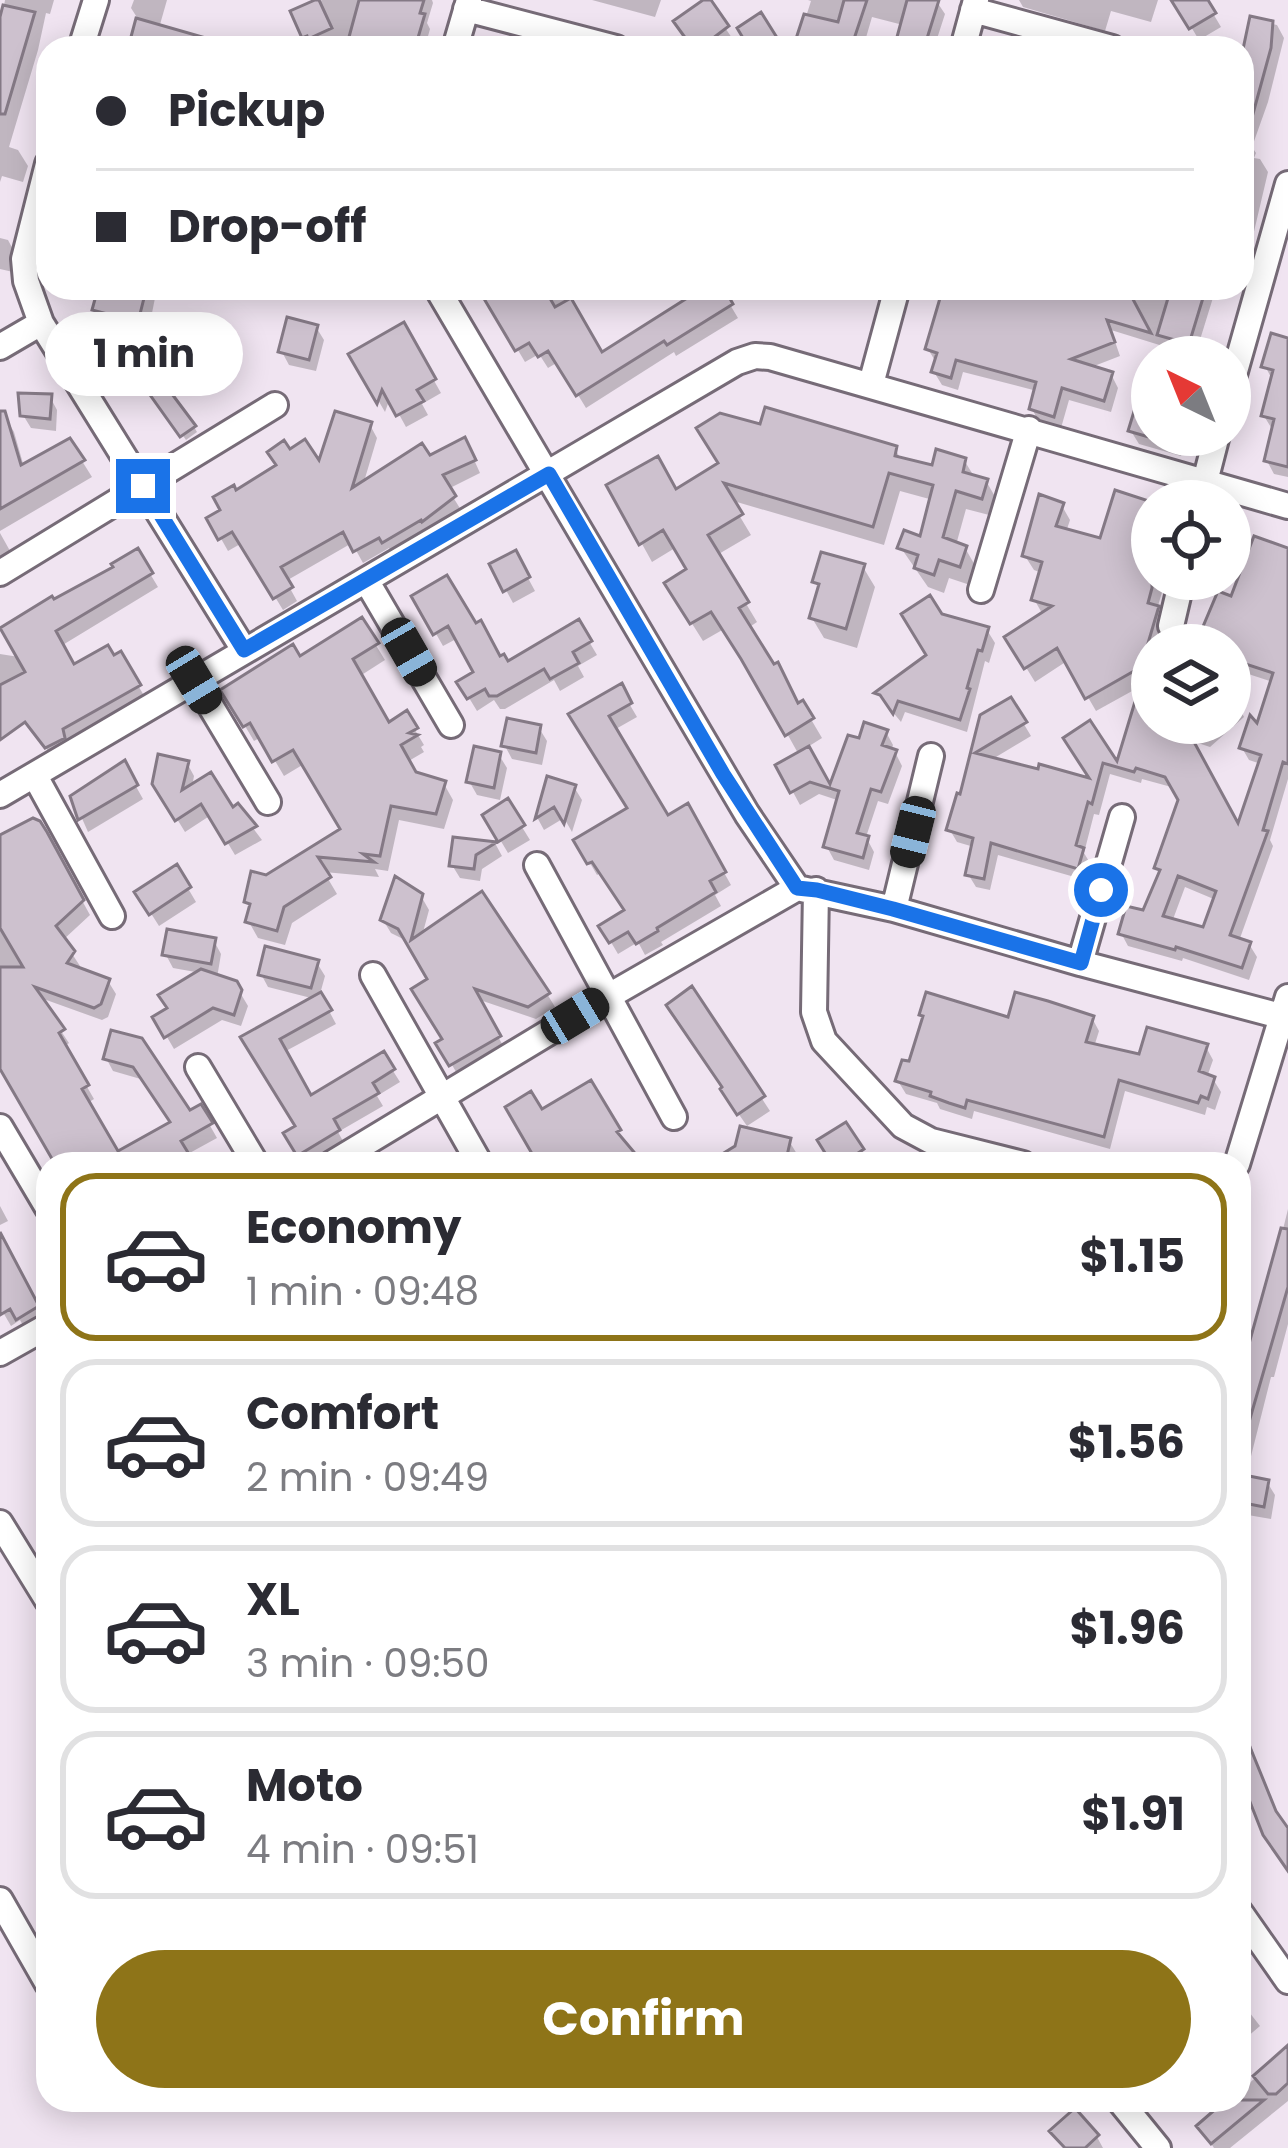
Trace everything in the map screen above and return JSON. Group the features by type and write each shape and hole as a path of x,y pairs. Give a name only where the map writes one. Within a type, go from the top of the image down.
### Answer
{"street":[{"path":"85,36 96,0"},
{"path":"459,36 468,4 576,36"},
{"path":"966,36 975,5 1074,36"},
{"path":"1245,336 1288,184"},
{"path":"36,212 24,259 26,281 41,323 244,650"},
{"path":"444,300 735,794 807,889 814,1012 824,1041 903,1126 931,1141 975,1152"},
{"path":"872,384 894,300"},
{"path":"0,347 41,323"},
{"path":"0,796 737,362 755,356 1029,429 1174,480"},
{"path":"0,573 275,405"},
{"path":"981,590 1029,429"},
{"path":"1251,499 1288,506"},
{"path":"366,580 451,725"},
{"path":"194,680 268,802"},
{"path":"893,909 932,756"},
{"path":"34,776 112,916"},
{"path":"1081,963 1121,817"},
{"path":"537,865 674,1117"},
{"path":"351,1152 609,996 807,889 1081,963 1286,1010 1241,1152"},
{"path":"374,975 473,1152"},
{"path":"198,1067 249,1152"},
{"path":"0,1127 36,1188"},
{"path":"0,1353 36,1333"},
{"path":"0,1523 36,1582"},
{"path":"0,1900 36,1963"},
{"path":"1251,1927 1288,1981"},
{"path":"1129,2112 1158,2148"}],"building":[{"path":"319,0 332,28 301,36 290,11"},
{"path":"359,0 424,0 419,36 349,36"},
{"path":"703,0 711,0 729,26 716,36 684,36 673,21"},
{"path":"844,0 867,0 855,36 797,36 804,14 838,22"},
{"path":"907,0 939,0 928,36 897,36"},
{"path":"1171,0 1208,0 1216,13 1189,29"},
{"path":"3,5 35,12 5,114 0,114 0,17"},
{"path":"761,12 776,36 742,36 737,28"},
{"path":"1250,16 1273,21 1271,48 1254,110 1254,36 1246,36"},
{"path":"136,18 199,36 131,36"},
{"path":"95,300 144,300 138,322 92,310"},
{"path":"485,300 551,300 555,307 572,300 602,352 684,300 731,300 733,304 576,396 548,351 538,357 529,343 515,351"},
{"path":"939,300 1133,300 1151,333 1107,320 1115,342 1071,359 1113,372 1104,401 1062,388 1054,417 1029,409 1036,382 956,360 951,378 931,372 937,353 925,349"},
{"path":"1167,300 1202,300 1191,336 1157,335"},
{"path":"287,317 318,325 309,360 278,352"},
{"path":"404,322 436,379 417,390 424,401 396,416 382,390 377,404 348,354"},
{"path":"1271,333 1288,338 1288,467 1264,461 1274,419 1261,416 1273,370 1261,367"},
{"path":"157,374 196,426 180,437 143,385"},
{"path":"18,393 52,394 50,419 20,416"},
{"path":"765,407 897,446 895,456 932,465 936,449 966,458 963,472 988,479 982,499 956,491 943,537 967,546 960,567 939,560 934,575 914,568 918,555 897,548 904,530 920,536 933,485 889,473 873,527 724,483 743,514 708,535 749,602 739,608 774,664 778,662 798,703 803,700 814,718 785,736 711,612 690,624 664,583 686,569 663,530 639,545 606,485 658,456 676,489 718,463 696,428 720,413 760,424"},
{"path":"0,411 5,411 21,465 70,438 85,460 0,509"},
{"path":"335,411 372,422 352,488 422,443 430,455 465,437 476,460 443,475 456,496 422,522 353,552 343,532 281,567 293,587 273,599 232,532 218,540 206,518 220,510 213,497 234,485 236,490 276,465 267,452 284,440 290,449 305,439 319,460"},
{"path":"1115,490 1131,495 1131,600 1149,600 1159,606 1154,624 1131,624 1131,673 1085,699 1057,648 1024,669 1004,637 1052,606 1031,600 1042,562 1022,556 1039,494 1064,503 1056,526 1100,538"},
{"path":"1254,536 1288,548 1288,764 1283,762 1263,830 1268,831 1230,935 1251,942 1242,968 1118,934 1126,906 1143,910 1160,870 1154,868 1178,800 1165,777 1103,763 1076,845 1084,848 1078,869 991,843 984,879 965,875 973,838 946,830 980,715 1011,697 1027,722 975,753 1089,778 1063,738 1090,720 1117,761 1131,715 1131,744 1195,744 1238,823 1261,755 1239,748 1251,744 1251,716 1257,723 1273,673 1251,666 1251,624 1204,624 1214,600 1251,600","holes":["1178,876 1216,891 1203,927 1163,916"]},
{"path":"138,548 153,573 56,631 74,664 108,645 114,655 121,651 141,685 63,729 65,738 45,748 25,722 0,740 0,685 25,672 0,628 113,567"},
{"path":"516,550 530,577 503,592 489,564"},
{"path":"821,552 865,564 846,629 809,618 819,584 812,582"},
{"path":"447,575 476,623 481,620 500,656 504,654 508,661 579,619 592,641 573,652 579,663 550,679 544,669 497,696 489,696 485,689 467,699 456,682 473,672 448,626 433,635 411,596"},
{"path":"930,595 942,614 989,627 982,651 978,650 960,720 898,701 893,714 874,693 926,655 901,614"},
{"path":"362,617 379,643 353,659 389,722 407,710 418,728 409,733 418,735 401,745 416,772 446,781 436,814 391,806 380,856 363,854 374,862 318,857 331,877 284,907 277,931 245,922 251,871 266,875 340,829 293,750 272,762 250,723 243,727 220,690 293,644 300,656"},
{"path":"622,683 632,703 609,716 668,815 688,803 726,872 710,881 716,892 636,944 628,932 609,943 598,926 624,910 573,840 627,808 568,714"},
{"path":"507,718 541,725 536,753 501,746"},
{"path":"864,722 888,730 882,745 897,750 881,792 871,789 857,833 869,836 863,858 823,847 839,791 810,782 790,793 775,765 809,746 830,784 848,735 859,738"},
{"path":"474,746 501,752 494,788 466,782"},
{"path":"158,754 189,761 182,790 211,772 233,807 238,803 257,826 225,844 201,804 175,821 152,784"},
{"path":"125,760 138,785 78,820 70,796"},
{"path":"547,776 576,785 564,824 554,807 535,819"},
{"path":"508,798 525,825 498,842 482,815"},
{"path":"33,818 40,821 84,900 56,926 75,951 67,963 110,979 101,1004 94,1008 35,987 65,1029 59,1033 89,1085 82,1089 118,1151 170,1122 133,1067 103,1059 111,1030 142,1038 190,1110 201,1104 213,1123 181,1141 188,1152 48,1152 0,1069 0,967 23,967 0,928 0,835"},
{"path":"453,837 497,842 476,855 474,869 449,866"},
{"path":"177,864 191,887 149,915 134,892"},
{"path":"395,876 423,894 411,940 482,891 550,993 528,1007 475,989 501,1036 449,1066 435,1043 442,1039 411,989 427,979 398,929 380,920"},
{"path":"167,929 216,938 211,964 162,955"},
{"path":"265,946 319,960 311,988 258,975"},
{"path":"201,969 237,981 242,990 234,1015 213,1008 164,1038 152,1017 167,1008 158,995"},
{"path":"692,986 765,1096 737,1115 666,1005"},
{"path":"321,992 332,1010 280,1039 311,1095 384,1051 395,1069 373,1083 379,1093 334,1119 340,1130 304,1152 295,1152 283,1133 295,1126 240,1037"},
{"path":"926,992 1008,1017 1015,992 1048,1001 1094,1016 1086,1042 1139,1054 1147,1027 1208,1044 1199,1071 1215,1077 1208,1099 1201,1096 1198,1103 1119,1080 1104,1137 967,1100 965,1108 930,1096 931,1092 895,1081 902,1060 909,1061"},
{"path":"591,1080 621,1130 617,1132 634,1152 531,1152 505,1107 531,1091 542,1109"},
{"path":"846,1122 864,1149 824,1152 817,1140"},
{"path":"740,1126 791,1138 788,1152 725,1152 735,1146"},
{"path":"1281,1228 1288,1229 1288,1287 1251,1415 1251,1337"},
{"path":"0,1232 36,1308 16,1320 10,1309 0,1315"},
{"path":"1251,1476 1269,1480 1264,1507 1251,1504"},
{"path":"1251,1750 1276,1811 1288,1828 1288,1871 1263,1835 1251,1804"},
{"path":"1288,2045 1288,2083 1276,2094 1268,2094 1253,2076"},
{"path":"1070,2112 1079,2112 1099,2135 1085,2148 1065,2148 1049,2131"},
{"path":"1212,2112 1250,2112 1211,2144 1196,2126"}],"route":[{"path":"143,486 244,650 549,474 723,774 797,888 893,909 1081,963 1101,890"}]}
